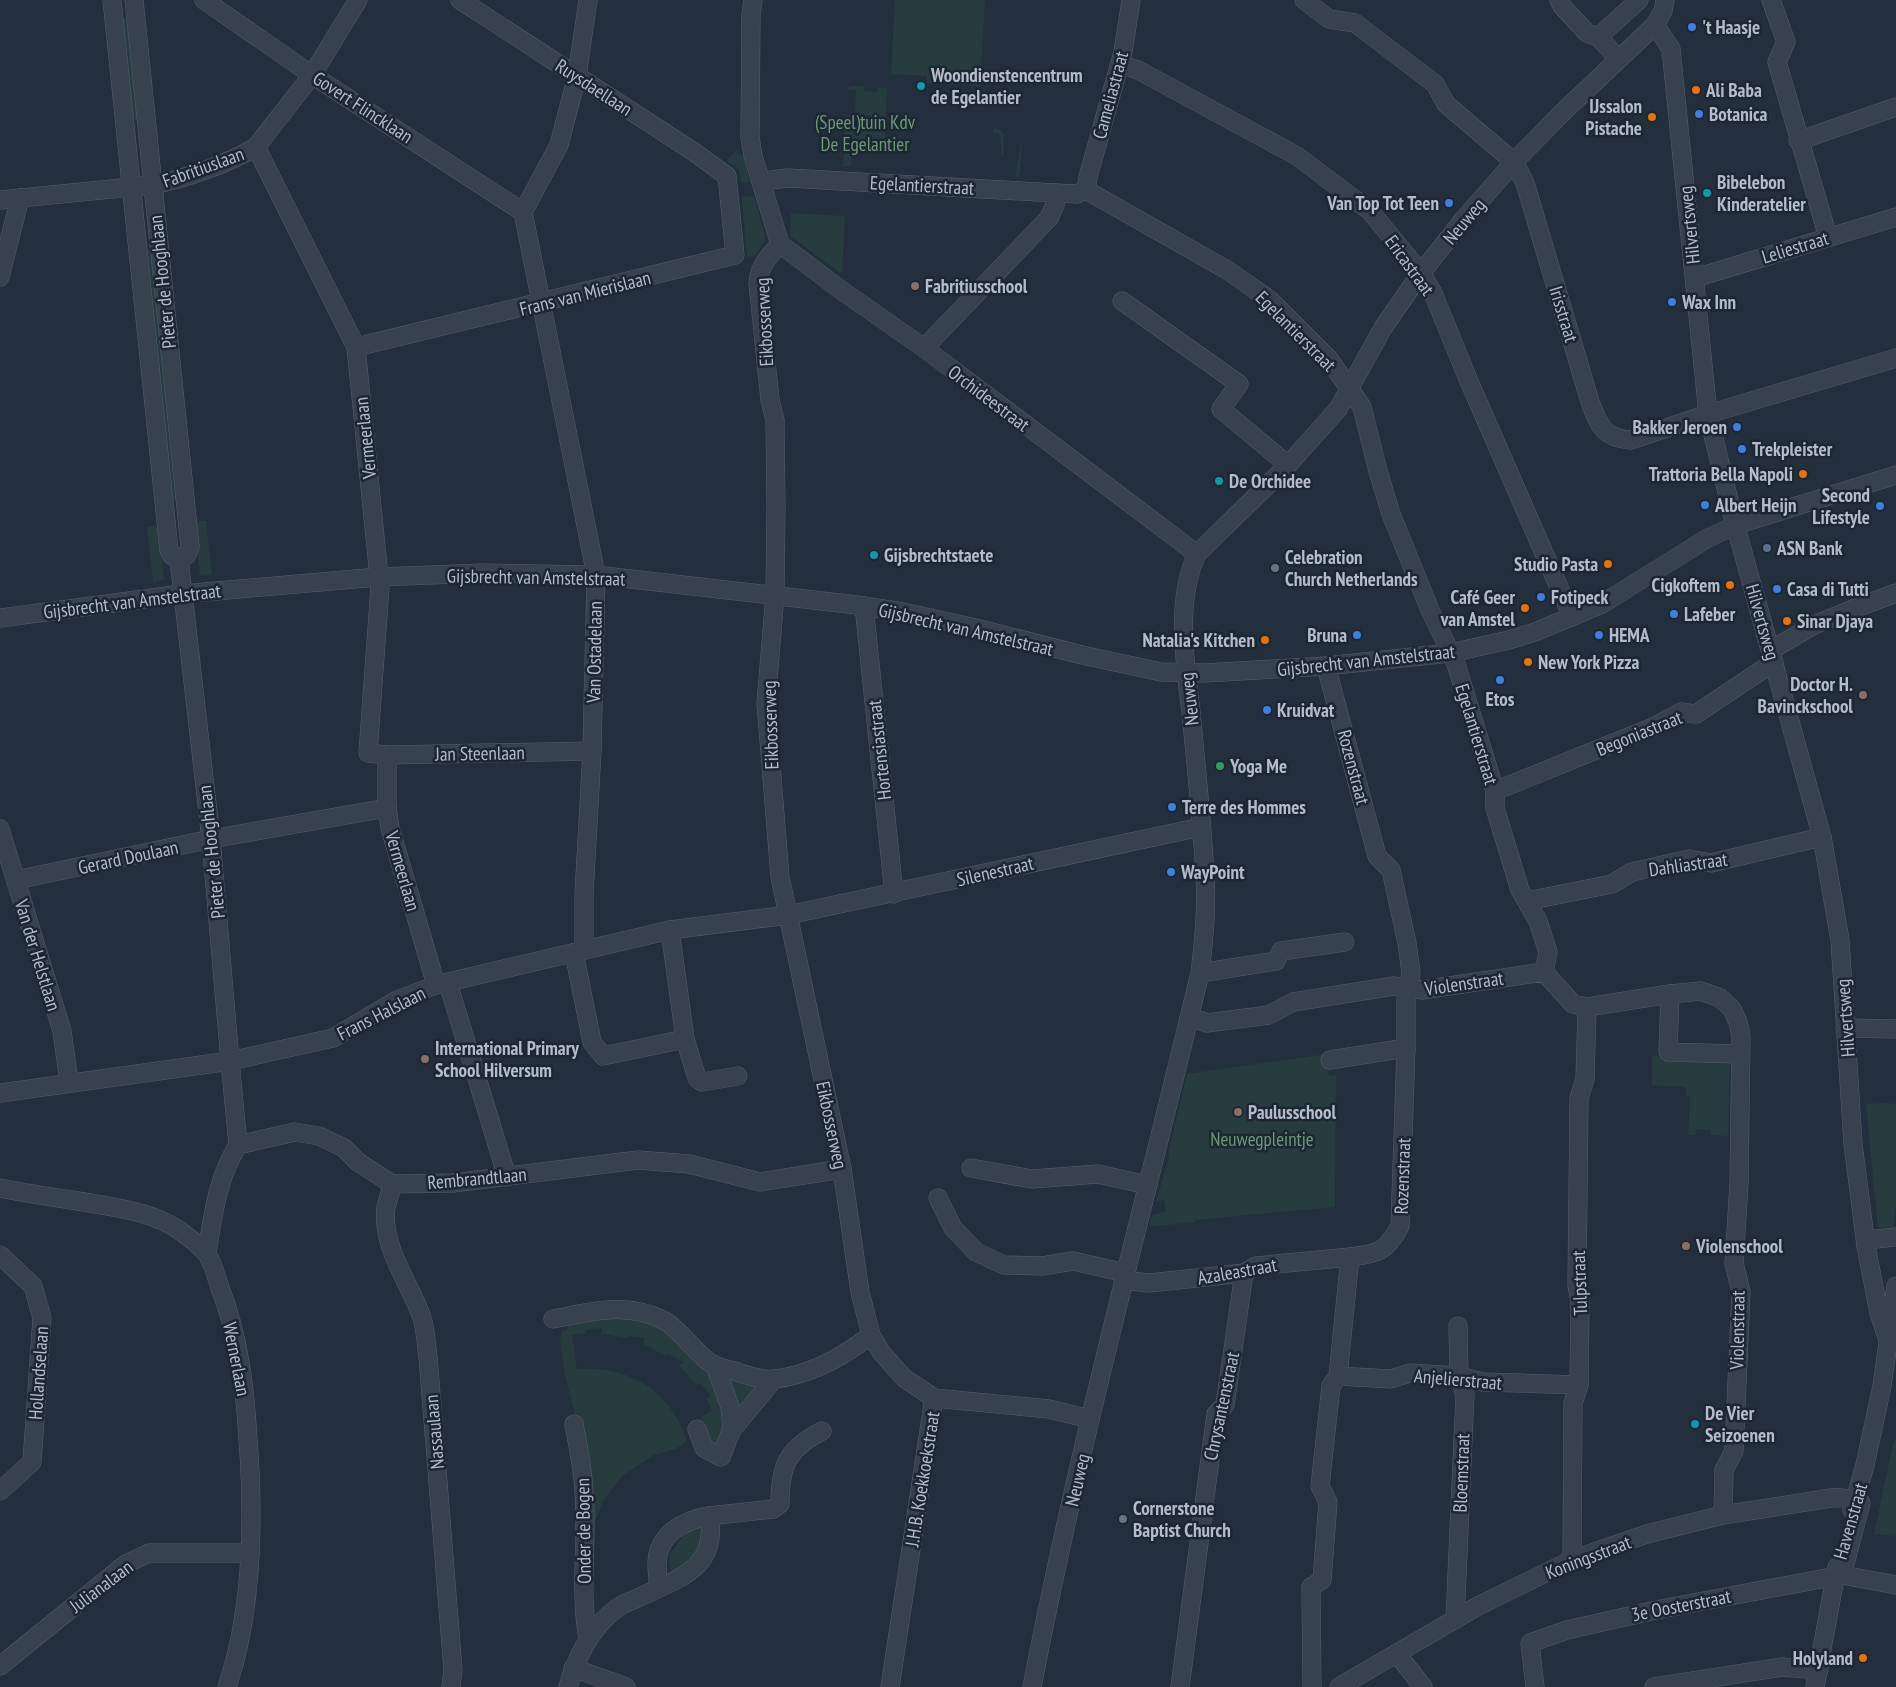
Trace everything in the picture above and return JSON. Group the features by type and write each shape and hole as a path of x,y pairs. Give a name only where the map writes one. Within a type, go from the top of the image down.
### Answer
{"street":[{"name":"Pieter de Hooghlaan","path":"112,0 169,550 172,556 179,559"},
{"name":"Pieter de Hooghlaan","path":"134,0 190,548 179,559"},
{"name":"Govert Flincklaan","path":"204,0 312,75 523,212"},
{"name":"Fabritiuslaan","path":"0,200 152,185 174,181 244,154 256,147 312,75 358,0"},
{"name":"Ruysdaellaan","path":"460,0 727,176"},
{"path":"523,212 559,145 577,76 588,0"},
{"path":"753,0 751,15 750,137 780,244"},
{"name":"Cameliastraat","path":"1086,190 1088,176 1120,64 1131,0"},
{"name":"Irisstraat","path":"1304,0 1329,19 1356,23 1421,73 1435,84 1446,104 1514,162 1525,183 1591,405 1599,424 1610,436 1631,440 1708,414 1896,358"},
{"path":"1559,0 1562,6 1587,33 1598,37 1620,59"},
{"path":"1598,37 1639,0"},
{"name":"Neuweg","path":"1032,1687 1054,1577 1090,1419 1200,973 1207,914 1201,827 1186,673 1184,628 1190,568 1197,554 1288,465 1338,409 1383,328 1421,273 1464,219 1514,162 1564,111 1655,25 1663,11 1665,0"},
{"path":"1771,0 1786,42 1777,62 1798,140 1828,237"},
{"name":"Hilvertsweg","path":"1655,25 1671,49 1708,414 1736,525 1822,837 1840,940 1853,1144 1866,1240 1879,1313 1889,1346"},
{"name":"Ericastraat","path":"1120,64 1138,70 1297,156 1370,211 1421,273 1433,293 1472,388 1572,617"},
{"path":"1798,140 1896,107"},
{"name":"Vermeerlaan","path":"256,147 356,348 380,587 368,753"},
{"name":"Frans van Mierislaan","path":"356,348 735,256 727,176"},
{"name":"Egelantierstraat","path":"762,182 788,178 1077,194 1086,190 1227,270 1270,300 1329,359 1362,407 1391,514 1426,602 1456,664 1495,791 1495,808 1520,890 1538,921 1548,952 1544,972"},
{"path":"924,348 1049,218 1055,204 1056,193"},
{"path":"0,277 20,198"},
{"name":"Van Ostadelaan","path":"523,212 596,575 592,751 579,951 592,1042 603,1056 686,1039"},
{"name":"Leliestraat","path":"1695,278 1896,217"},
{"name":"Orchideestraat","path":"780,244 841,290 924,348 1197,554"},
{"name":"Eikbosserweg","path":"780,244 766,258 758,275 770,400 775,420 775,595 766,702 780,877 842,1169 860,1292 871,1335 881,1352 904,1378 934,1398"},
{"path":"1122,301 1239,384 1221,409 1288,465"},
{"name":"Gijsbrecht van Amstelstraat","path":"0,618 182,594 378,577 483,573 596,575 775,595 903,612 1161,672 1186,673 1326,666 1450,653 1510,640 1535,632 1602,604 1708,538 1736,525 1896,475"},
{"name":"Pieter de Hooghlaan","path":"179,559 211,839 238,1145"},
{"name":"Begoniastraat","path":"1495,791 1652,727 1681,712 1696,714 1814,626 1896,593"},
{"name":"Hortensiastraat","path":"864,606 894,894"},
{"name":"Rozenstraat","path":"1326,666 1377,856 1391,870 1407,943 1411,973 1406,1000 1400,1226 1393,1240 1383,1250 1366,1256 1350,1257"},
{"name":"Jan Steenlaan","path":"368,753 387,755 592,751"},
{"name":"Vermeerlaan","path":"387,755 387,808 390,828 507,1177"},
{"name":"Gerard Doulaan","path":"16,880 211,839 387,808"},
{"name":"Silenestraat","path":"788,915 894,894 1035,861 1201,827"},
{"name":"Van der Helstlaan","path":"0,829 62,1031 69,1082"},
{"name":"Dahliastraat","path":"1527,901 1612,884 1632,872 1689,859 1711,863 1822,837"},
{"name":"Frans Halslaan","path":"0,1093 230,1061 332,1038 397,1000 442,984 670,930 788,915"},
{"path":"670,930 686,1039 697,1078 702,1082 738,1076"},
{"path":"1200,973 1276,961 1281,951 1346,942"},
{"path":"1544,972 1573,1004 1587,1007"},
{"name":"Violenstraat","path":"1188,1020 1199,1020 1207,1023 1252,1017 1269,1014 1292,1002 1394,986 1422,990 1544,972"},
{"name":"Violenstraat","path":"1587,1007 1701,991 1720,998 1732,1009 1738,1022 1741,1036 1739,1054 1739,1183 1734,1263 1741,1292 1734,1451 1724,1470 1723,1515"},
{"path":"1670,994 1668,1052 1739,1054"},
{"name":"Tulpstraat","path":"1572,1560 1573,1403 1579,1385 1580,1302 1577,1285 1579,1098 1585,1079 1587,1007"},
{"path":"1845,1028 1896,1029"},
{"path":"1330,1060 1406,1048"},
{"path":"207,1254 216,1200 227,1162 238,1145 296,1132 319,1136 344,1148 358,1162 392,1184"},
{"name":"Rembrandtlaan","path":"392,1184 453,1183 638,1160 689,1164 760,1182 842,1169"},
{"path":"971,1168 1032,1179 1098,1174 1148,1185"},
{"name":"Nassaulaan","path":"392,1184 386,1208 387,1232 392,1255 406,1279 422,1317 428,1357 453,1670 451,1687"},
{"name":"Wernerlaan","path":"0,1188 120,1208 151,1216 180,1231 207,1254 226,1302 237,1343 246,1400 251,1485 250,1553 242,1628 235,1663 227,1687"},
{"path":"938,1198 953,1228 976,1252 1004,1265 1042,1266 1073,1260 1125,1278"},
{"path":"1866,1240 1896,1237"},
{"name":"Hollandselaan","path":"0,1255 33,1286 42,1318 32,1462 0,1491"},
{"path":"1312,1687 1311,1588 1322,1580 1328,1502 1320,1486 1331,1386 1338,1376 1350,1257"},
{"name":"Azaleastraat","path":"1125,1278 1132,1281 1149,1283 1244,1273 1256,1266 1350,1257"},
{"name":"Chrysantenstraat","path":"1180,1687 1216,1414 1225,1405 1244,1273"},
{"name":"Havenstraat","path":"1817,1679 1838,1576 1858,1502 1874,1427 1889,1346 1896,1286"},
{"path":"553,1319 605,1309 636,1311 666,1321 715,1365 750,1376 774,1379 827,1363 854,1348 871,1335"},
{"name":"Bloemstraat","path":"1455,1620 1464,1394 1459,1376 1458,1326"},
{"path":"715,1365 730,1407 732,1430"},
{"name":"Anjelierstraat","path":"1338,1376 1391,1379 1410,1374 1459,1376 1483,1382 1579,1385"},
{"path":"697,1429 704,1448 721,1458 732,1430 774,1379"},
{"name":"J.H.B. Koekkoekstraat","path":"890,1687 934,1398 1049,1409 1090,1419"},
{"name":"Onder de Bogen","path":"574,1424 584,1493 583,1587 584,1620 588,1639"},
{"path":"659,1588 656,1562 661,1544 674,1529 692,1519 773,1509 780,1504 780,1481 788,1458 805,1439 822,1431"},
{"name":"Koningsstraat","path":"1340,1687 1478,1606 1572,1560 1647,1534 1723,1515 1831,1498 1846,1497 1858,1502"},
{"path":"568,1687 573,1668 588,1639 618,1607 677,1580 697,1566 710,1548 712,1530 709,1516"},
{"name":"Julianalaan","path":"0,1666 126,1564 149,1553 250,1553"},
{"path":"1838,1576 1896,1585"},
{"name":"3e Oosterstraat","path":"1535,1687 1530,1643 1567,1630 1656,1610 1838,1576"},
{"path":"1397,1654 1423,1687"},
{"path":"1654,1687 1782,1667 1817,1679"},
{"path":"573,1668 626,1687"}],"green space":[{"path":"895,0 985,0 980,86 927,83 927,76 891,74"},
{"path":"131,18 141,121 135,121 135,118 132,119 120,19"},
{"name":"(Speel)tuin Kdv De Egelantier","path":"850,86 864,86 864,91 878,92 878,87 887,88 884,153 852,152 851,166 843,166 846,115 855,115 856,90 847,89"},
{"path":"993,128 999,129 1004,134 1003,156 1000,135 993,133"},
{"path":"1022,138 1020,175 1015,178"},
{"path":"736,150 743,157 750,182 741,183 739,169 727,161"},
{"path":"754,196 766,238 756,255 747,257 742,197"},
{"path":"791,213 844,216 842,274 790,236"},
{"path":"154,249 178,499 170,500 143,251"},
{"path":"195,521 206,521 212,575 200,576"},
{"path":"159,525 164,580 153,582 147,527"},
{"name":"Neuwegpleintje","path":"1327,1054 1329,1076 1336,1075 1335,1207 1195,1220 1195,1222 1149,1227 1152,1215 1166,1211 1164,1200 1156,1201 1169,1158 1168,1154 1187,1074"},
{"path":"1652,1056 1730,1060 1728,1136 1711,1135 1711,1130 1696,1129 1695,1135 1688,1135 1690,1097 1686,1096 1686,1087 1652,1085"},
{"path":"1866,1104 1896,1104 1896,1207 1893,1227 1878,1228"},
{"path":"626,1315 658,1325 693,1349 719,1385 725,1429 720,1443 712,1442 701,1416 712,1411 707,1399 711,1395 700,1383 697,1385 679,1366 683,1362 668,1354 666,1356 643,1344 645,1338 629,1336 628,1338 602,1334 602,1328 586,1330 585,1333 572,1335 577,1369 596,1369 614,1372 631,1377 646,1385 659,1395 670,1408 680,1423 687,1441 676,1449 654,1455 623,1475 604,1500 591,1530 577,1423 565,1375 560,1339 562,1332 568,1326 597,1316"},
{"path":"729,1378 748,1385 758,1386 736,1419 734,1392"},
{"path":"1896,1439 1896,1536 1874,1534 1893,1444"},
{"path":"701,1527 706,1529 707,1532 688,1565 673,1576 669,1563 670,1554 685,1533"}],"place":[{"name":"'t Haasje","path":"1692,27"},
{"name":"Woondienstencentrum de Egelantier","path":"921,86"},
{"name":"Ali Baba","path":"1696,90"},
{"name":"Botanica","path":"1699,114"},
{"name":"IJssalon Pistache","path":"1652,117"},
{"name":"Bibelebon Kinderatelier","path":"1707,193"},
{"name":"Van Top Tot Teen","path":"1449,203"},
{"name":"Fabritiusschool","path":"915,286"},
{"name":"Wax Inn","path":"1672,302"},
{"name":"Bakker Jeroen","path":"1737,427"},
{"name":"Trekpleister","path":"1742,449"},
{"name":"Trattoria Bella Napoli","path":"1803,474"},
{"name":"De Orchidee","path":"1219,481"},
{"name":"Albert Heijn","path":"1705,505"},
{"name":"Second Lifestyle","path":"1880,506"},
{"name":"ASN Bank","path":"1767,548"},
{"name":"Gijsbrechtstaete","path":"874,555"},
{"name":"Studio Pasta","path":"1608,564"},
{"name":"Celebration Church Netherlands","path":"1275,568"},
{"name":"Cigkoftem","path":"1730,585"},
{"name":"Casa di Tutti","path":"1777,589"},
{"name":"Fotipeck","path":"1541,597"},
{"name":"Café Geer van Amstel","path":"1525,608"},
{"name":"Lafeber","path":"1674,614"},
{"name":"Sinar Djaya","path":"1787,621"},
{"name":"Bruna","path":"1357,635"},
{"name":"HEMA","path":"1599,635"},
{"name":"Natalia's Kitchen","path":"1265,640"},
{"name":"New York Pizza","path":"1528,662"},
{"name":"Etos","path":"1500,680"},
{"name":"Doctor H. Bavinckschool","path":"1863,695"},
{"name":"Kruidvat","path":"1267,710"},
{"name":"Yoga Me","path":"1220,766"},
{"name":"Terre des Hommes","path":"1172,807"},
{"name":"WayPoint","path":"1171,872"},
{"name":"International Primary School Hilversum","path":"425,1059"},
{"name":"Paulusschool","path":"1238,1112"},
{"name":"Violenschool","path":"1686,1246"},
{"name":"De Vier Seizoenen","path":"1695,1424"},
{"name":"Cornerstone Baptist Church","path":"1123,1519"},
{"name":"Holyland","path":"1863,1658"}]}
